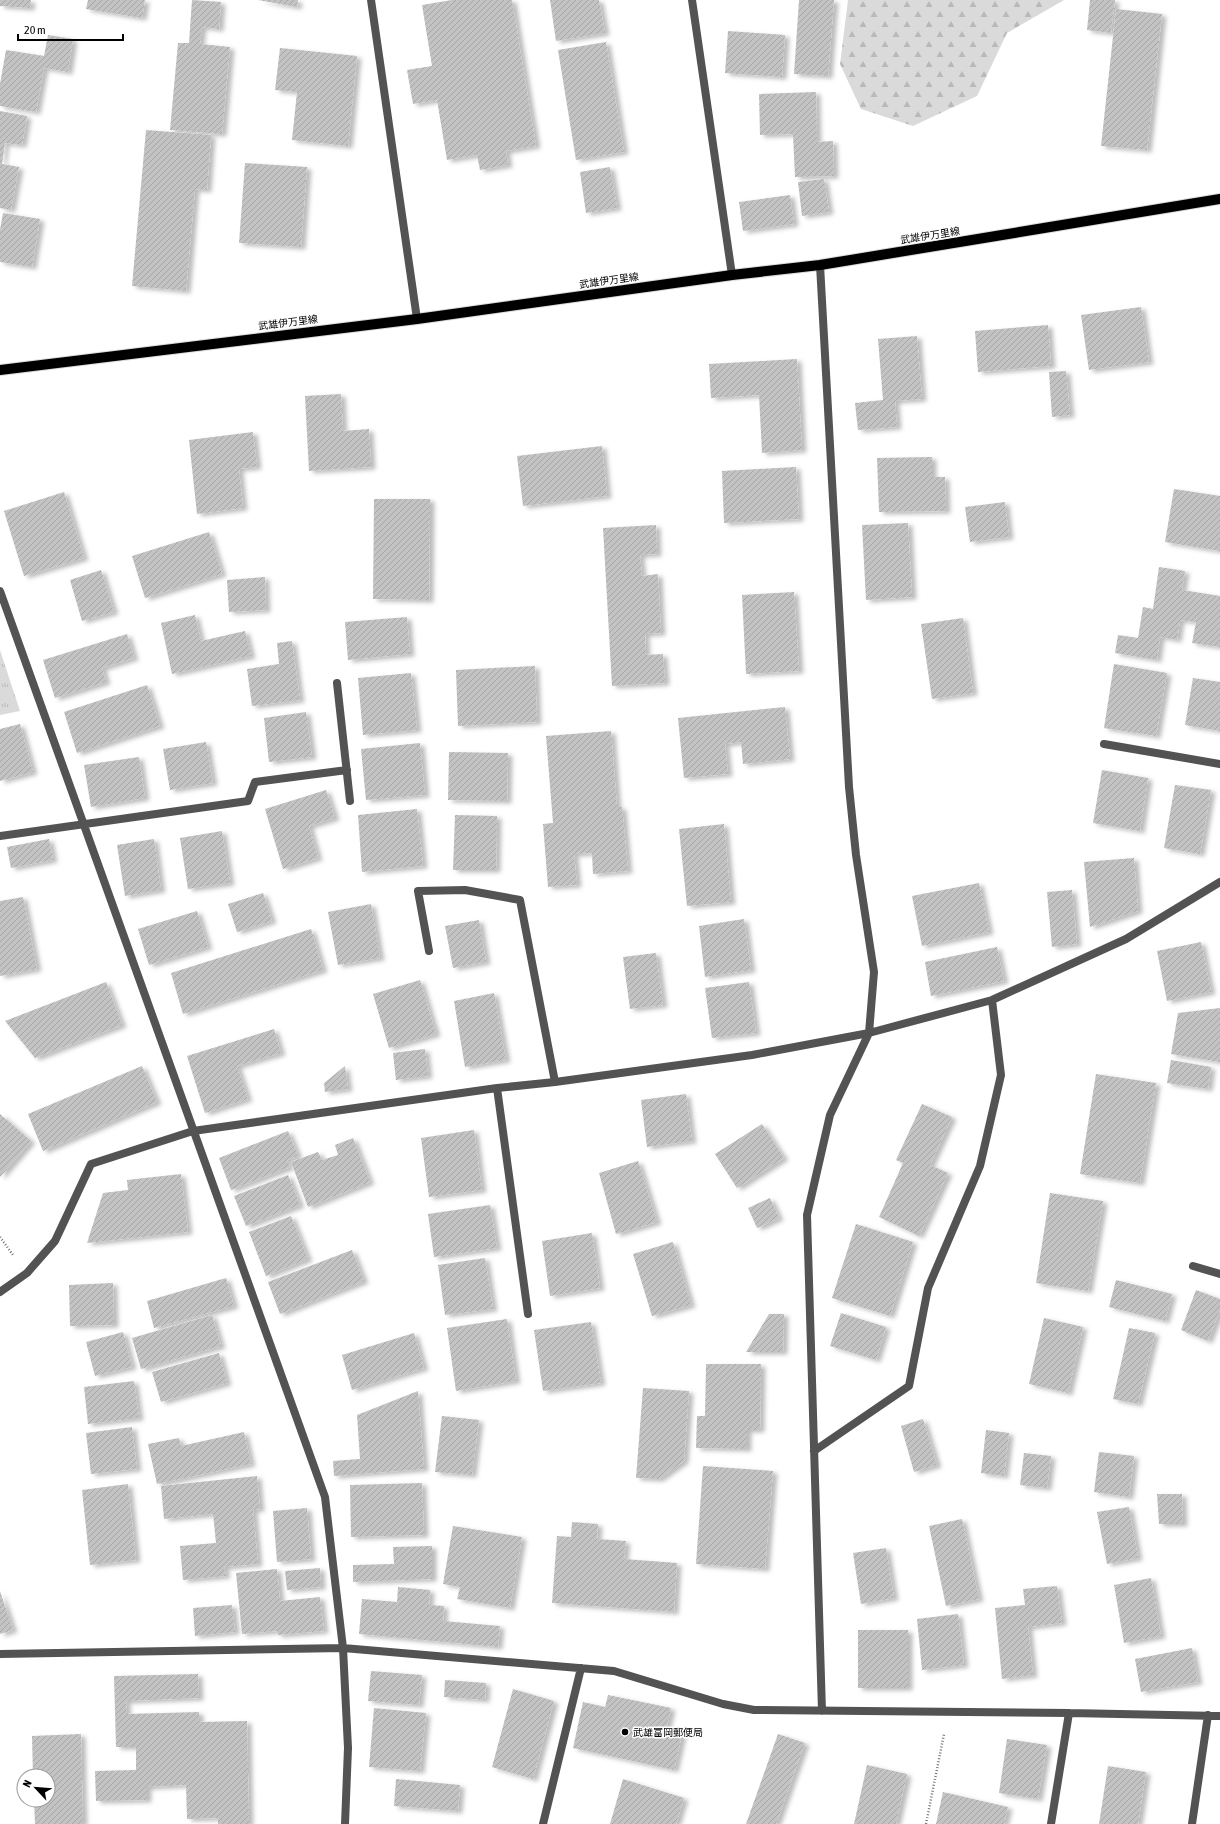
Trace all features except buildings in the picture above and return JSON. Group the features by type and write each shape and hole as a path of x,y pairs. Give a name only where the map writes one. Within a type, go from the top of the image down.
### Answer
{"main road":[{"name":"武雄伊万里線","path":"0,370 417,319 732,275 820,265 1220,199"}],"street":[{"path":"372,0 417,319"},
{"path":"692,0 732,275"},
{"path":"820,265 849,787 856,855 874,972 869,1032 830,1115 807,1215 822,1711"},
{"path":"0,591 325,1496 343,1648 348,1748 345,1824"},
{"path":"337,683 350,801"},
{"path":"1104,744 1220,764"},
{"path":"0,836 248,801 255,782 347,770"},
{"path":"0,1292 27,1273 55,1241 91,1164 193,1131 497,1088 555,1082 752,1055 869,1032 992,1000 1126,939 1220,882"},
{"path":"428,951 418,891 465,890 520,900 555,1082"},
{"path":"814,1452 909,1386 928,1288 980,1166 1002,1075 992,1000"},
{"path":"497,1088 528,1314"},
{"path":"1193,1266 1220,1274"},
{"path":"0,1654 343,1648 614,1672 723,1704 754,1710 1220,1716"},
{"path":"543,1824 581,1668"},
{"path":"1051,1824 1069,1713"},
{"path":"1192,1824 1208,1715"}],"path":[{"path":"926,1824 949,1712"}],"green space":[{"path":"848,0 1064,0 1007,33 977,96 913,126 861,109 840,64"},
{"path":"0,650 20,711 0,715"}],"place":[{"name":"武雄富岡郵便局","path":"625,1732"}]}
